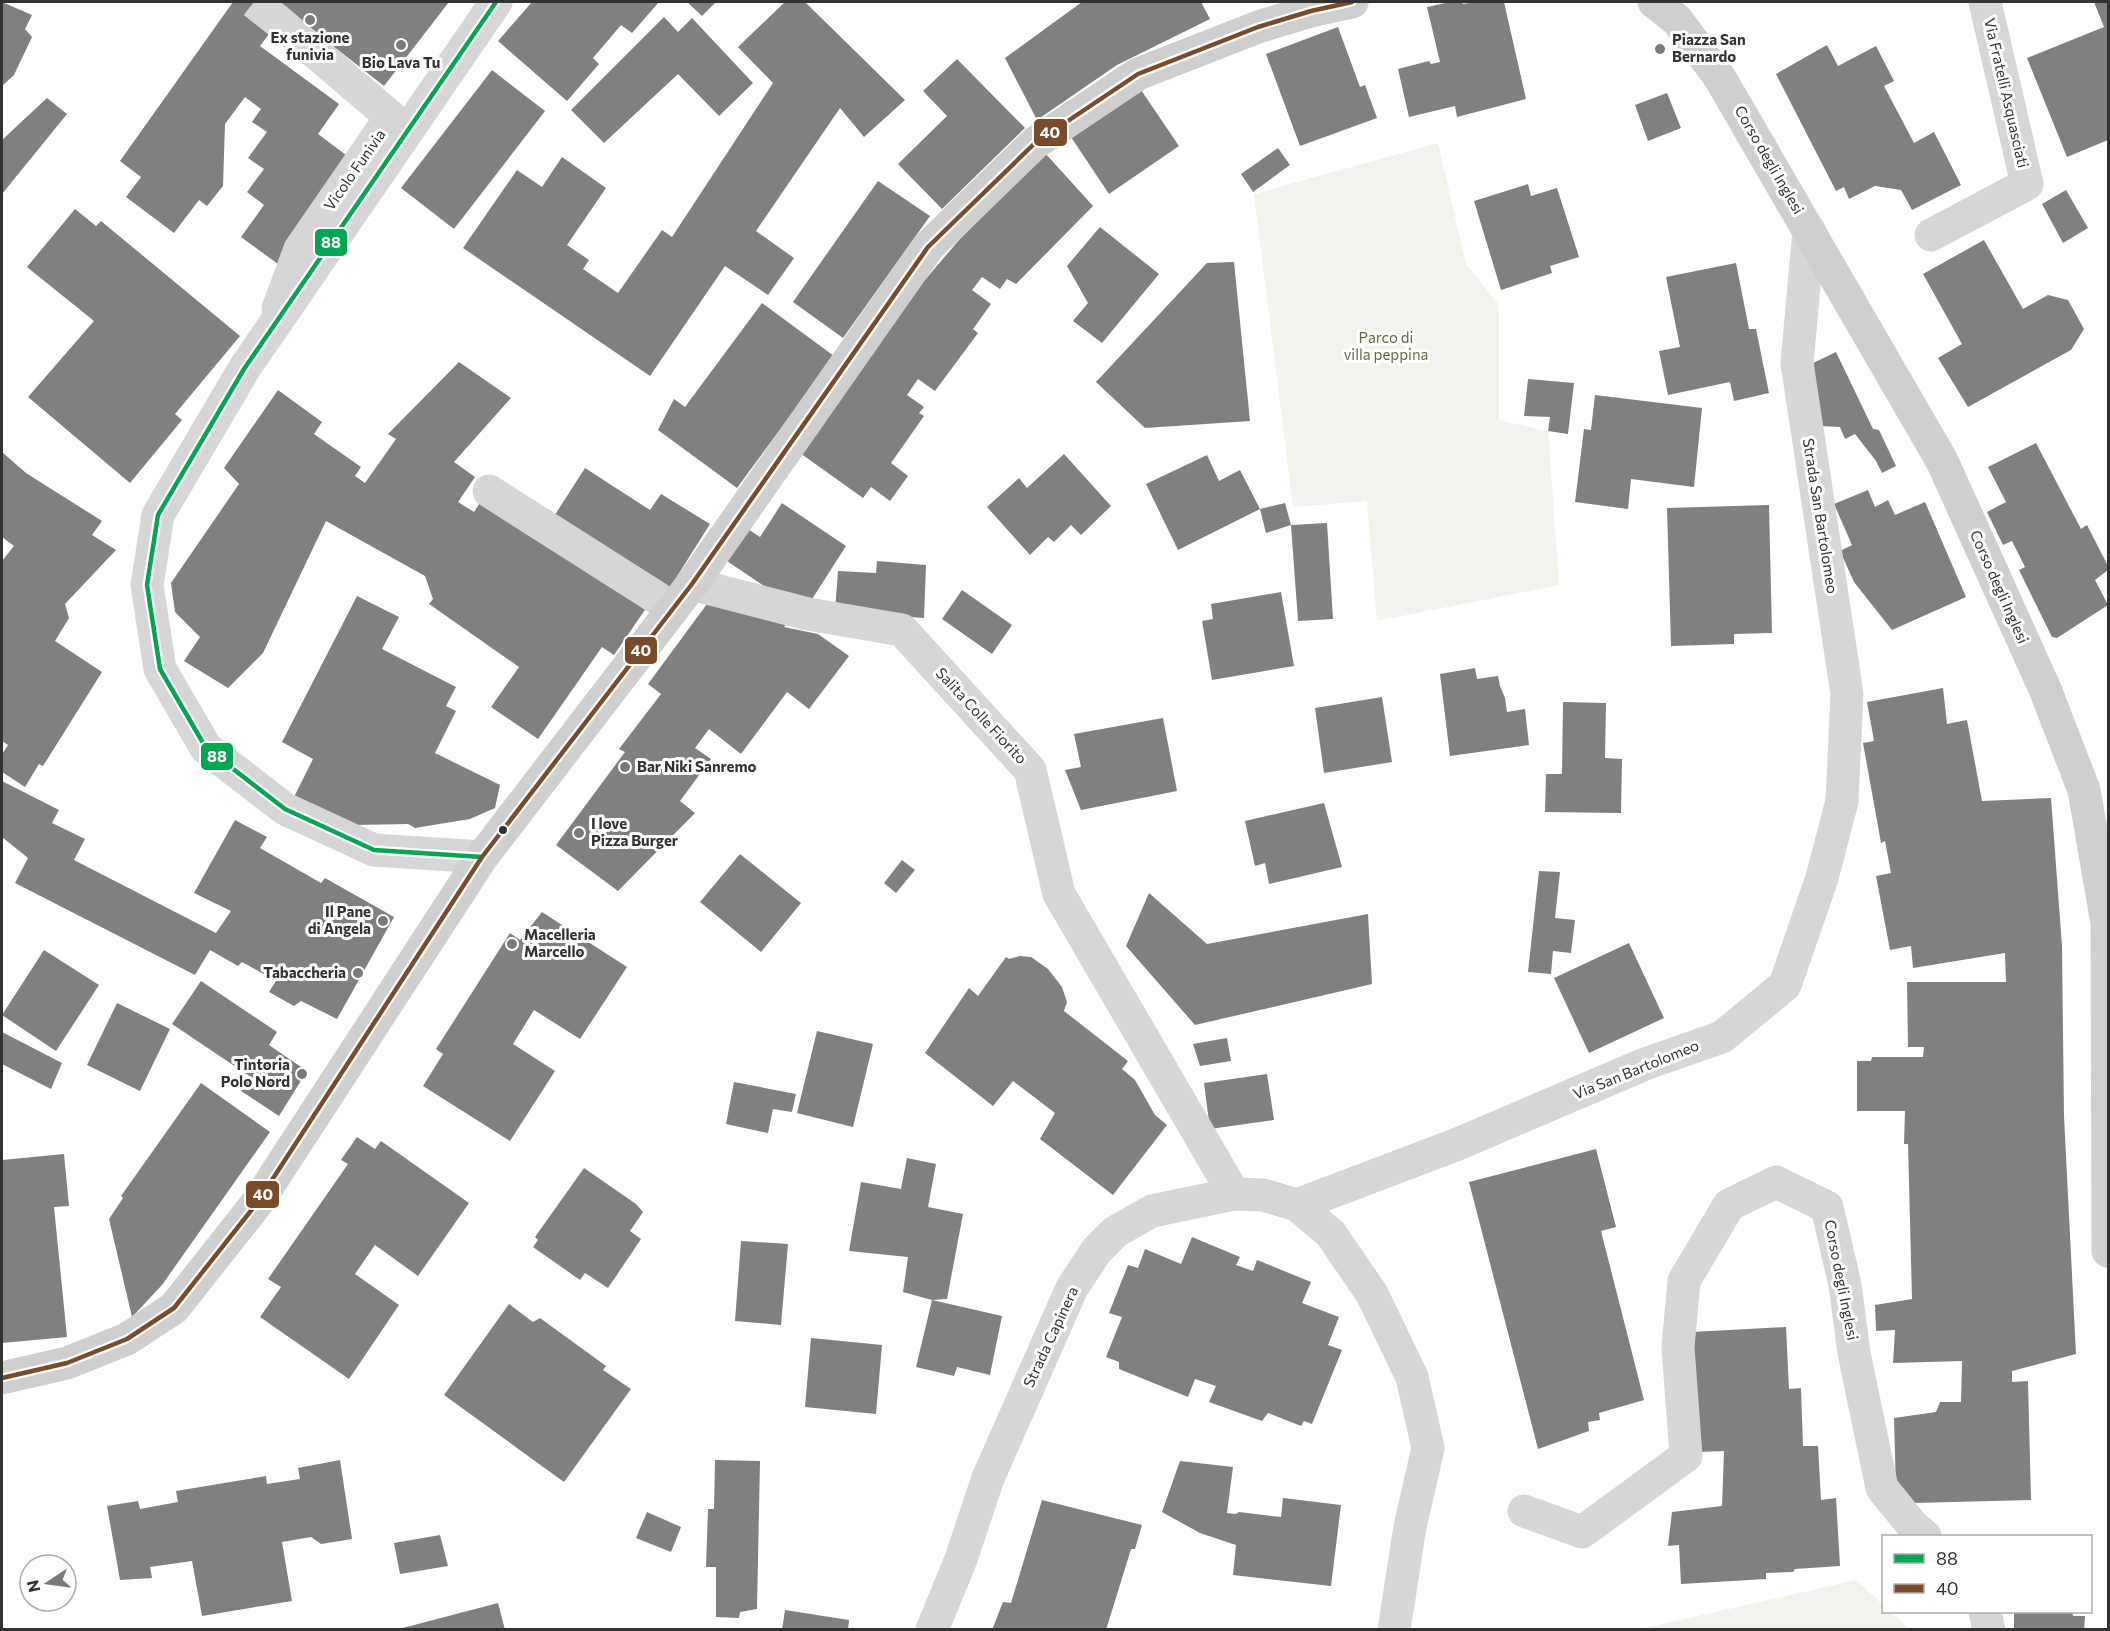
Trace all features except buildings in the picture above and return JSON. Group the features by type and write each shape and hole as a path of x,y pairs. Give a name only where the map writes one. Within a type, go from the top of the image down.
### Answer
{"main road":[{"path":"2,1378 67,1363 127,1339 174,1308 257,1203 482,857 682,596 928,247 1035,142 1138,74 1258,27 1311,11 1352,2"},
{"name":"Corso degli Inglesi","path":"1654,2 1677,20 1720,78 1942,460 2045,689 2084,790 2107,923 2109,1251"}],"street":[{"path":"482,857 374,850 285,809 206,748 160,669 147,585 158,515 244,369 496,2"},
{"name":"Via Fratelli Asquasciati","path":"1931,235 2027,184 1985,2"},
{"name":"Vicolo Funivia","path":"273,325 300,249 392,117 278,21"},
{"name":"Strada San Bartolomeo","path":"1809,230 1797,363 1847,694 1842,801"},
{"path":"489,491 682,596"},
{"name":"Salita Colle Fiorito","path":"682,596 902,630 1030,770 1059,894 1234,1194"},
{"name":"Via San Bartolomeo","path":"1297,1206 1458,1144 1645,1064 1722,1037 1785,985 1822,878 1842,801"},
{"name":"Corso degli Inglesi","path":"1524,1511 1582,1532 1686,1456 1678,1347 1684,1281 1729,1205 1776,1182 1827,1207 1845,1285 1854,1353 1882,1488 1912,1526 1924,1535"},
{"name":"Strada Capinera","path":"932,1629 961,1559 988,1478 1072,1288 1097,1250 1115,1232 1152,1211 1234,1194 1263,1195 1297,1206"},
{"path":"1297,1206 1330,1234 1371,1294 1412,1377 1426,1438 1428,1448 1410,1527 1394,1629"},
{"path":"1985,1613 1989,1629"}],"green space":[{"name":"Parco di villa peppina","path":"1438,143 1466,264 1499,305 1499,420 1548,431 1559,585 1377,621 1367,501 1293,507 1254,194"},
{"path":"1856,1580 1882,1604 1882,1613 1891,1613 1910,1629 1641,1629"}],"tunnel":[{"path":"254,2 278,21"}],"transit line":[{"name":"88","path":"482,857 374,850 285,809 206,748 160,669 147,585 158,515 244,369 496,2"},
{"name":"40","path":"2,1378 67,1363 127,1339 174,1308 257,1203 482,857 692,584 928,247 1035,143 1138,74 1258,27 1311,11 1352,2"}],"place":[{"name":"Ex stazione funivia","path":"310,20"},
{"name":"Bio Lava Tu","path":"401,45"},
{"name":"Piazza San Bernardo","path":"1660,49"},
{"name":"Bar Niki Sanremo","path":"625,767"},
{"name":"I love Pizza Burger","path":"579,833"},
{"name":"Il Pane di Angela","path":"383,921"},
{"name":"Macelleria Marcello","path":"512,944"},
{"name":"Tabaccheria","path":"358,973"},
{"name":"Tintoria Polo Nord","path":"302,1074"}]}
